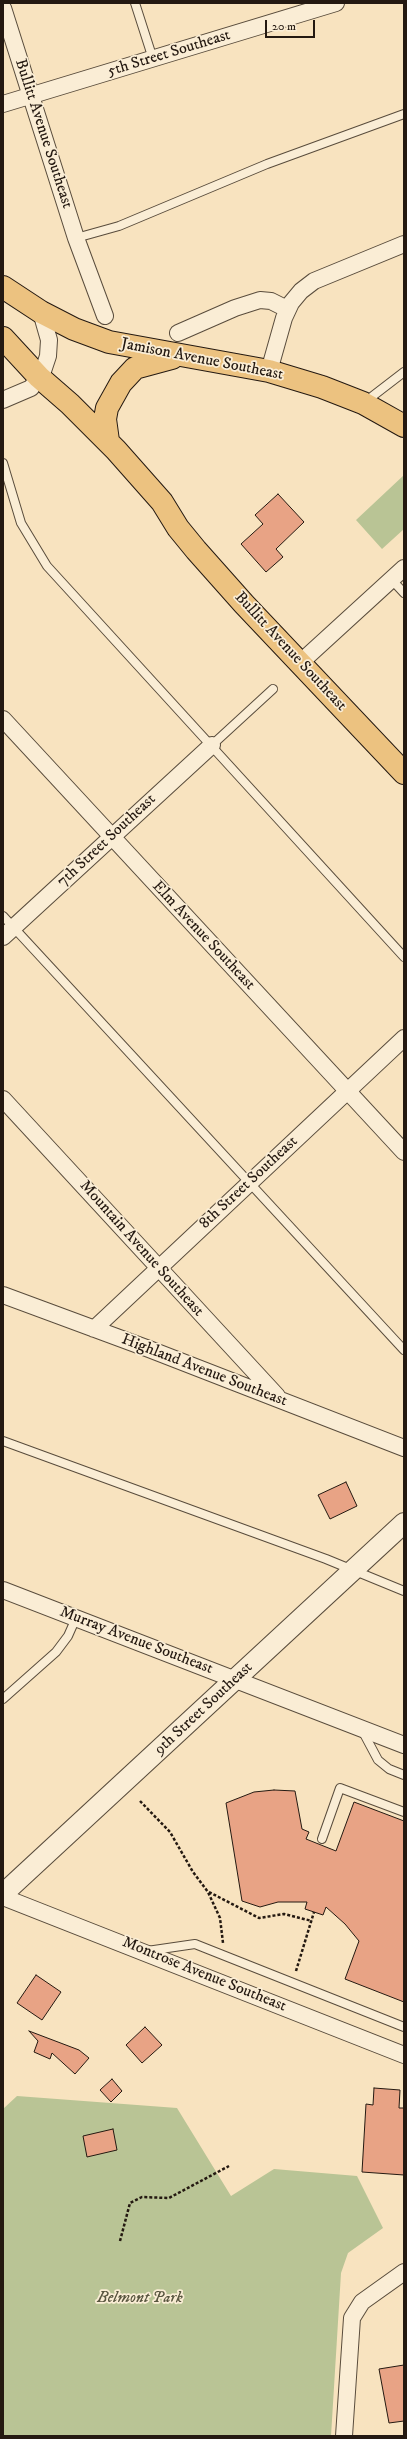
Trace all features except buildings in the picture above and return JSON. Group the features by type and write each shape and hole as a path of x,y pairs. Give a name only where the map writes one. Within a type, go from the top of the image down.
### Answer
{"main road":[{"name":"Jamison Avenue Southeast","path":"3,287 41,312 74,329 110,342 269,371 322,387 363,403 404,426"},
{"path":"3,338 39,377"},
{"path":"108,441 105,419 107,408 121,383 135,368 181,356"},
{"name":"Bullitt Avenue Southeast","path":"39,377 70,404 108,441 162,502 178,528 244,604 404,773"},
{"name":"Bullitt Avenue Southeast","path":"39,377 50,398 146,503 178,528"}],"street":[{"name":"5th Street Southeast","path":"3,104 336,3"},
{"name":"Bullitt Avenue Southeast","path":"3,8 76,238 105,316"},
{"path":"269,371 287,309 301,291 314,281 404,244"},
{"path":"178,333 235,308 260,300 271,301 287,309"},
{"path":"3,400 27,391 39,377 48,356 49,340 41,312"},
{"path":"300,663 404,568"},
{"name":"Elm Avenue Southeast","path":"3,719 110,837 348,1090 404,1152"},
{"name":"7th Street Southeast","path":"6,927 110,837 212,745"},
{"name":"8th Street Southeast","path":"94,1329 158,1267 250,1183 404,1038"},
{"name":"Mountain Avenue Southeast","path":"3,1099 279,1399"},
{"name":"Highland Avenue Southeast","path":"3,1295 279,1399 404,1448"},
{"name":"9th Street Southeast","path":"3,1896 404,1524"},
{"name":"Murray Avenue Southeast","path":"3,1590 404,1744"},
{"name":"Montrose Avenue Southeast","path":"3,1896 404,2055"},
{"path":"344,2436 352,2318 362,2302 404,2272"}],"lane":[{"path":"135,3 152,59"},
{"path":"76,238 119,226 267,164 404,114"},
{"path":"363,403 404,372"},
{"path":"3,463 21,523 47,566 212,745 404,958"},
{"path":"392,580 404,592"},
{"path":"212,745 274,689"},
{"path":"6,927 250,1183 404,1350"},
{"path":"3,1441 353,1570 404,1591"},
{"path":"3,1699 56,1652 68,1636 76,1618"},
{"path":"360,1728 378,1760 389,1769 404,1775"},
{"path":"322,1839 340,1788 404,1812"},
{"path":"143,1952 195,1944 404,2027"}],"path":[{"path":"140,1801 170,1832 193,1872 208,1892 220,1918 223,1948"},
{"path":"208,1892 259,1918 284,1914 312,1921"},
{"path":"298,1967 314,1912"},
{"path":"120,2241 130,2203 142,2197 169,2198 229,2166"}],"green space":[{"path":"404,475 404,529 382,549 356,520"},
{"name":"Belmont Park","path":"17,2096 177,2108 231,2196 274,2169 357,2176 383,2228 348,2253 341,2273 331,2436 3,2436 3,2109"}]}
